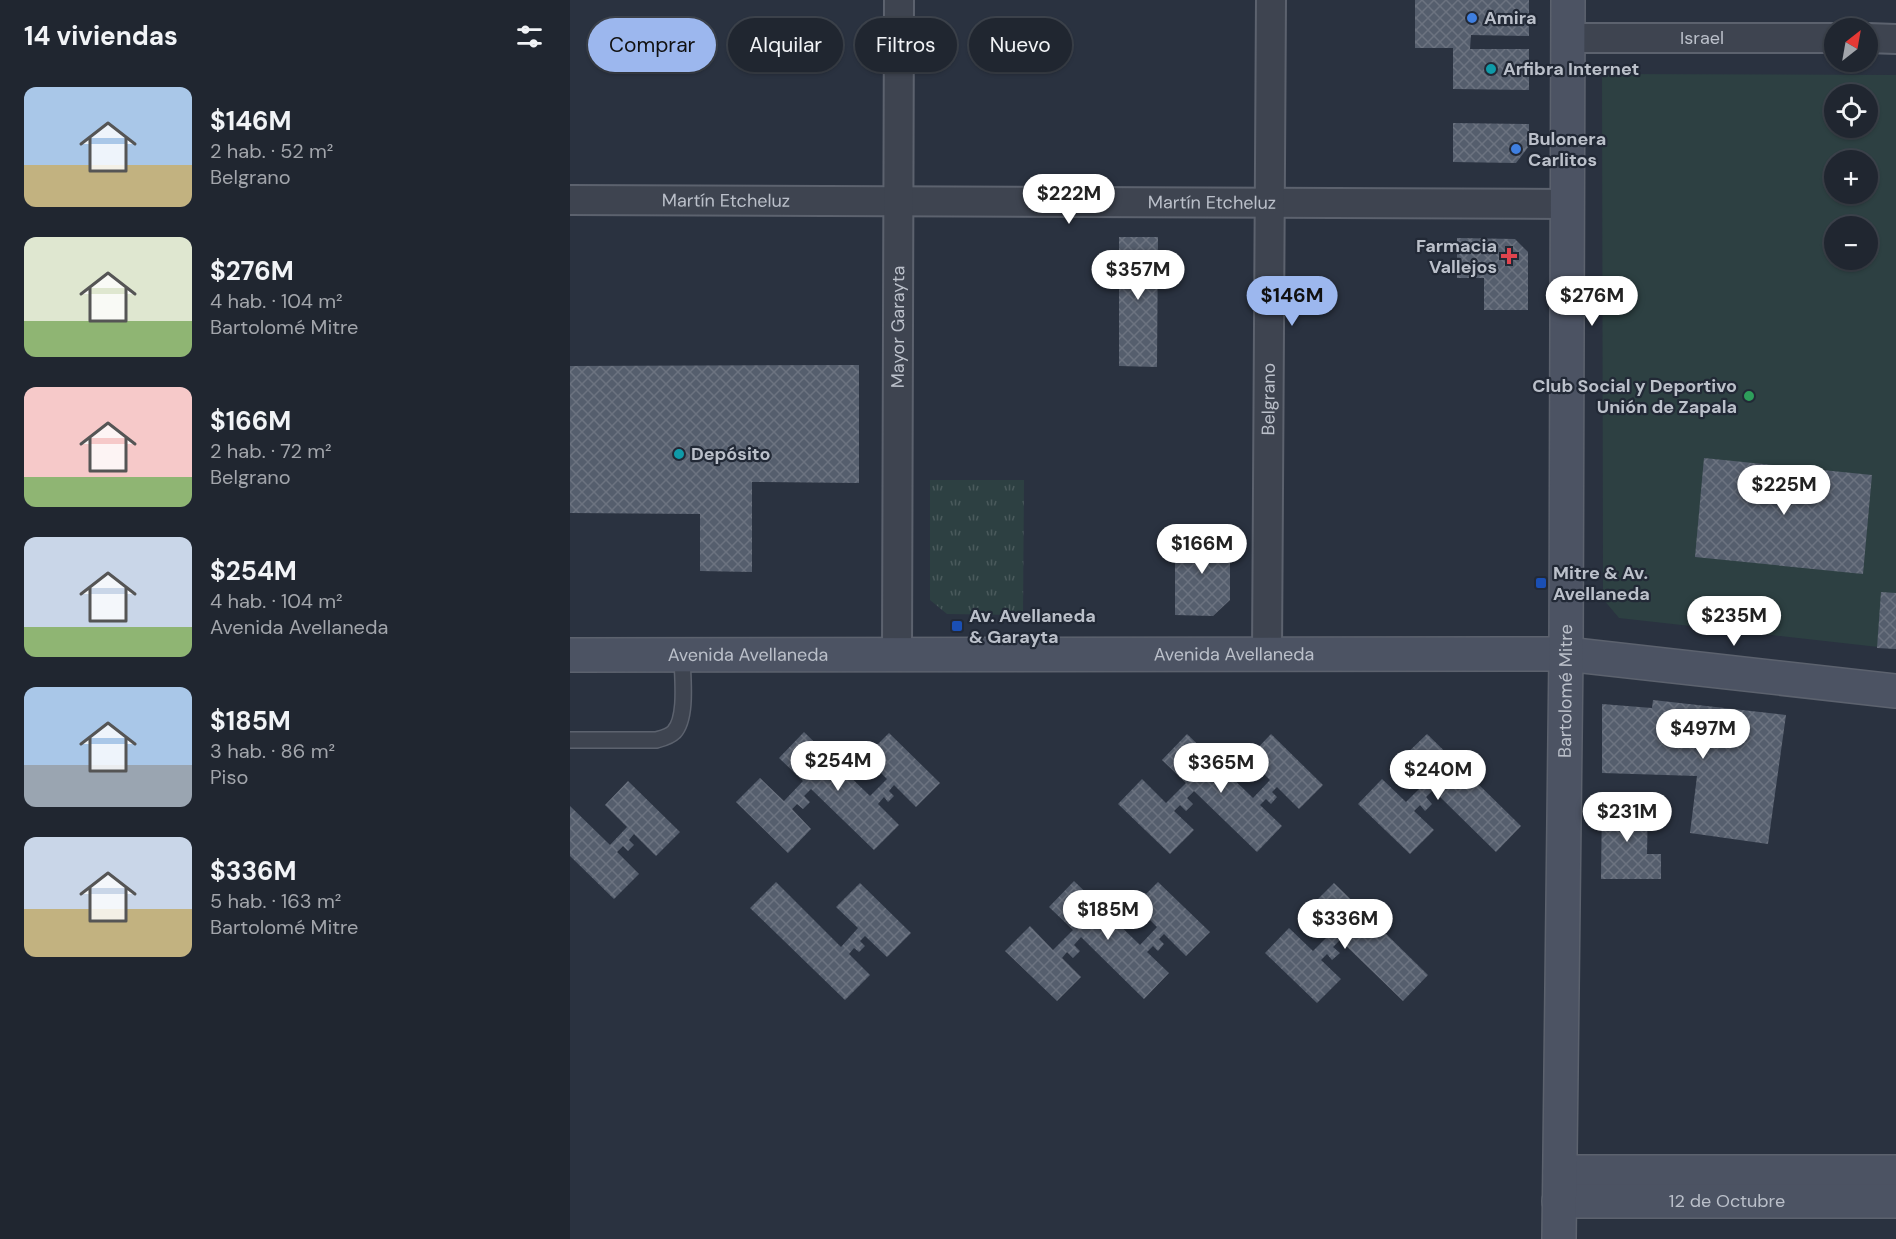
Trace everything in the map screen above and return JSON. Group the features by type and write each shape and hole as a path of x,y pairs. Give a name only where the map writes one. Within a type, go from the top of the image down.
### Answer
{"main road":[{"name":"Bartolomé Mitre","path":"1559,1239 1566,654 1568,0"},
{"name":"Avenida Avellaneda","path":"570,655 1566,654 1896,691"},
{"name":"12 de Octubre","path":"1559,1187 1896,1172"},
{"name":"12 de Octubre","path":"1559,1187 1896,1201"}],"street":[{"name":"Mayor Garayta","path":"897,654 899,0"},
{"name":"Belgrano","path":"1268,654 1270,0"},
{"name":"Israel","path":"1568,38 1824,38"},
{"path":"1878,38 1896,39"},
{"name":"Martín Etcheluz","path":"570,200 1567,204"}],"lane":[{"path":"570,740 656,740 674,732 679,724 683,705 682,655"}],"green space":[{"name":"Club Social y Deportivo Unión de Zapala","path":"1602,74 1896,75 1896,649 1619,618 1603,599"},
{"path":"930,480 1024,480 1023,615 947,614 930,600"}],"building":[{"name":"Amira","path":"1415,0 1529,0 1529,36 1471,35 1470,49 1529,49 1529,90 1453,89 1453,48 1415,48"},
{"path":"1453,123 1529,124 1529,146 1516,163 1453,162"},
{"path":"1119,237 1158,237 1157,367 1119,366"},
{"path":"1457,238 1515,239 1528,252 1528,310 1484,310 1484,278 1457,278"},
{"path":"859,365 859,483 752,482 752,572 700,571 700,514 570,513 570,366"},
{"path":"1704,458 1872,475 1863,574 1695,557"},
{"path":"1175,537 1230,537 1230,600 1213,616 1175,615"},
{"path":"1881,592 1896,593 1896,649 1877,648"},
{"path":"1653,700 1786,715 1768,844 1690,833 1697,776 1602,773 1602,704 1652,708"},
{"path":"804,732 870,796 887,779 865,757 889,733 940,783 916,807 894,785 889,791 894,796 888,802 884,797 878,804 899,825 874,850 811,789 804,796 810,802 803,809 797,804 792,809 811,829 788,853 736,802 760,778 784,801 803,781 779,758"},
{"path":"1187,734 1253,798 1270,780 1248,758 1271,734 1323,785 1299,809 1277,787 1272,792 1277,797 1271,804 1266,799 1260,805 1282,826 1257,852 1194,791 1187,798 1193,804 1186,811 1180,805 1174,811 1194,830 1170,854 1118,804 1142,779 1166,803 1186,783 1162,760"},
{"path":"1427,734 1521,826 1496,852 1433,790 1426,797 1432,804 1425,811 1420,805 1414,811 1434,830 1410,854 1358,804 1382,779 1406,802 1425,783 1401,759"},
{"path":"628,781 680,832 656,856 634,834 629,840 634,845 628,851 623,846 617,852 639,874 614,899 570,856 570,806 610,845 627,827 605,805"},
{"path":"1602,801 1648,802 1647,854 1661,854 1661,879 1601,879"},
{"path":"1074,881 1140,945 1157,927 1135,905 1158,882 1210,932 1186,956 1164,934 1159,939 1164,944 1158,951 1153,946 1147,952 1169,973 1144,999 1081,937 1074,945 1080,951 1073,958 1067,952 1062,958 1081,977 1057,1001 1005,951 1030,926 1053,950 1073,930 1049,907"},
{"path":"776,882 841,947 858,928 836,907 860,883 911,933 887,957 865,936 860,941 865,946 859,952 854,948 849,954 870,975 845,1000 750,908"},
{"path":"1334,883 1428,975 1403,1001 1340,940 1333,947 1340,953 1332,960 1327,954 1321,960 1341,979 1317,1003 1265,953 1289,928 1313,951 1332,932 1308,909"}],"place":[{"name":"Amira","path":"1472,18"},
{"name":"Arfibra Internet","path":"1491,69"},
{"name":"Bulonera Carlitos","path":"1516,149"},
{"name":"Farmacia Vallejos","path":"1509,256"},
{"name":"Club Social y Deportivo Unión de Zapala","path":"1749,396"},
{"name":"Depósito","path":"679,454"},
{"name":"Mitre & Av. Avellaneda","path":"1541,583"},
{"name":"Av. Avellaneda & Garayta","path":"957,626"}]}
